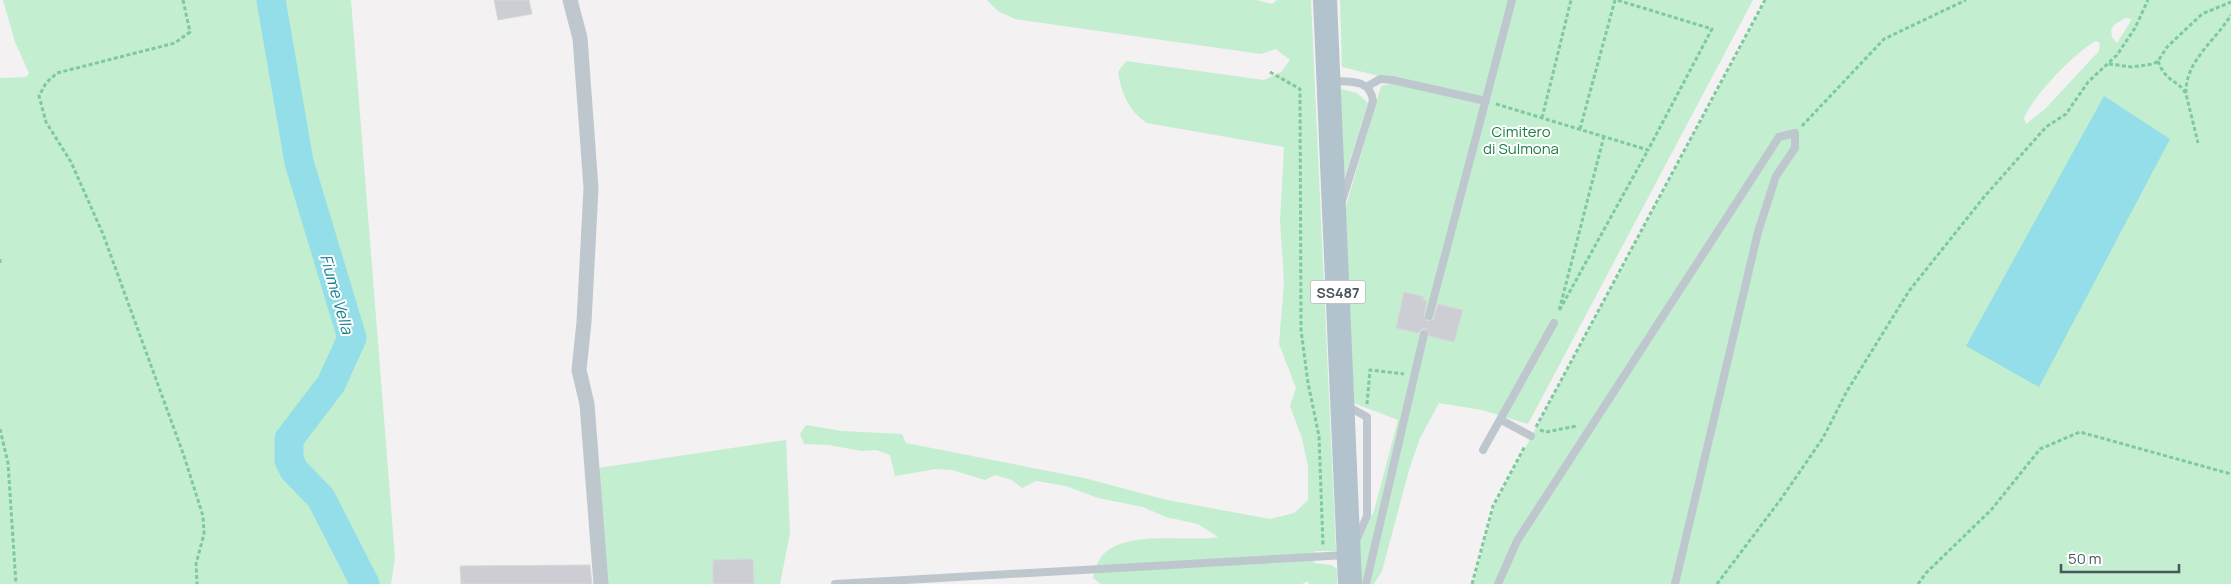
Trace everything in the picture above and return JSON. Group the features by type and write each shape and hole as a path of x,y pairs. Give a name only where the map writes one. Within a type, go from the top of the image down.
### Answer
{"main road":[{"name":"SS487","path":"1325,0 1336,220 1350,584"}],"street":[{"path":"570,0 580,38 591,188 584,322 579,370 587,404 601,584"}],"lane":[{"path":"1429,316 1512,0"},
{"path":"1368,86 1380,79 1392,80 1486,101"},
{"path":"1328,81 1358,83 1368,86 1372,91 1372,101 1336,220"},
{"path":"1498,584 1517,541 1779,137 1795,133 1795,148 1776,176 1758,232 1675,584"},
{"path":"1483,450 1554,323"},
{"path":"1366,584 1424,334"},
{"path":"835,584 1323,556 1348,552 1355,544 1367,516 1367,417 1342,402"},
{"path":"1501,420 1531,436"}],"path":[{"path":"183,0 190,32 175,43 57,72 46,82 39,96 46,122 71,162 103,234 204,516 204,534 196,564 197,584"},
{"path":"1542,118 1571,0"},
{"path":"1580,129 1616,0 1712,29 1559,311 1604,136"},
{"path":"1472,584 1493,506 1765,0"},
{"path":"1795,133 1884,39 1966,0"},
{"path":"1717,584 1781,499 1823,438 1847,391 1909,291 1984,197 2046,127 2066,114 2088,82 2118,55 2135,28 2148,0"},
{"path":"2108,64 2142,66 2158,61 2167,47 2202,14 2231,2"},
{"path":"2186,94 2186,85 2196,60 2208,48 2231,15"},
{"path":"2158,61 2167,78 2184,89 2198,143"},
{"path":"1270,72 1300,89 1301,330 1308,383 1320,436 1323,556"},
{"path":"1486,101 1648,150"},
{"path":"0,258 0,264"},
{"path":"1367,417 1370,370 1414,375"},
{"path":"1536,427 1546,432 1576,427 1592,418 1595,420"},
{"path":"0,429 8,462 16,584"},
{"path":"1918,584 1926,573 1992,509 2040,449 2080,432 2231,474"}],"green space":[{"path":"3,0 351,0 395,558 391,584 0,584 0,78 26,77 29,73 15,42"},
{"path":"987,0 1256,0 1272,4 1277,0 1311,0 1336,551 1315,551 1314,563 1331,565 1337,569 1337,584 1309,584 1308,581 1302,584 1101,584 1093,578 1099,560 1109,550 1122,543 1155,538 1218,537 1198,524 1166,517 1143,507 1098,498 1066,486 1036,481 1022,488 1012,480 995,475 985,480 952,470 936,469 895,476 890,455 876,450 861,451 829,445 804,444 800,434 806,425 842,431 902,434 906,443 1084,478 1167,500 1270,519 1294,513 1308,500 1308,467 1302,438 1290,406 1296,388 1279,344 1284,282 1280,221 1284,147 1147,123 1135,113 1127,101 1118,72 1126,61 1264,80 1281,72 1290,60 1276,49 1261,54 1015,19 998,11"},
{"name":"Cimitero di Sulmona","path":"1340,0 1753,0 1528,424 1482,410 1439,403 1420,438 1409,470 1382,571 1374,584 1359,584 1355,552 1374,511 1398,420 1351,402 1341,223 1381,86 1391,84 1392,79 1342,67"},
{"path":"1766,0 2231,0 2231,584 1473,584 1494,506","holes":["2126,18 2132,19 2117,43 2112,37 2111,29 2115,24","2096,41 2100,43 2099,51 2045,109 2026,124 2024,118 2029,109 2055,75 2077,54"]},
{"path":"1333,87 1357,93 1368,103 1340,192"},
{"path":"786,440 790,533 780,584 607,584 598,468"}],"water":[{"path":"2104,96 2170,139 2039,387 1966,346"}],"building":[{"path":"494,0 529,0 532,14 498,20"},
{"path":"1404,292 1424,297 1423,300 1427,301 1424,315 1427,321 1433,320 1438,304 1463,310 1454,342 1429,336 1426,329 1422,329 1418,333 1396,328"},
{"path":"753,559 754,584 713,584 713,560"},
{"path":"590,565 592,584 461,584 460,566"}],"waterway":[{"name":"Fiume Vella","path":"271,0 299,162 352,338 331,384 289,439 289,460 294,470 321,498 365,584"}]}
